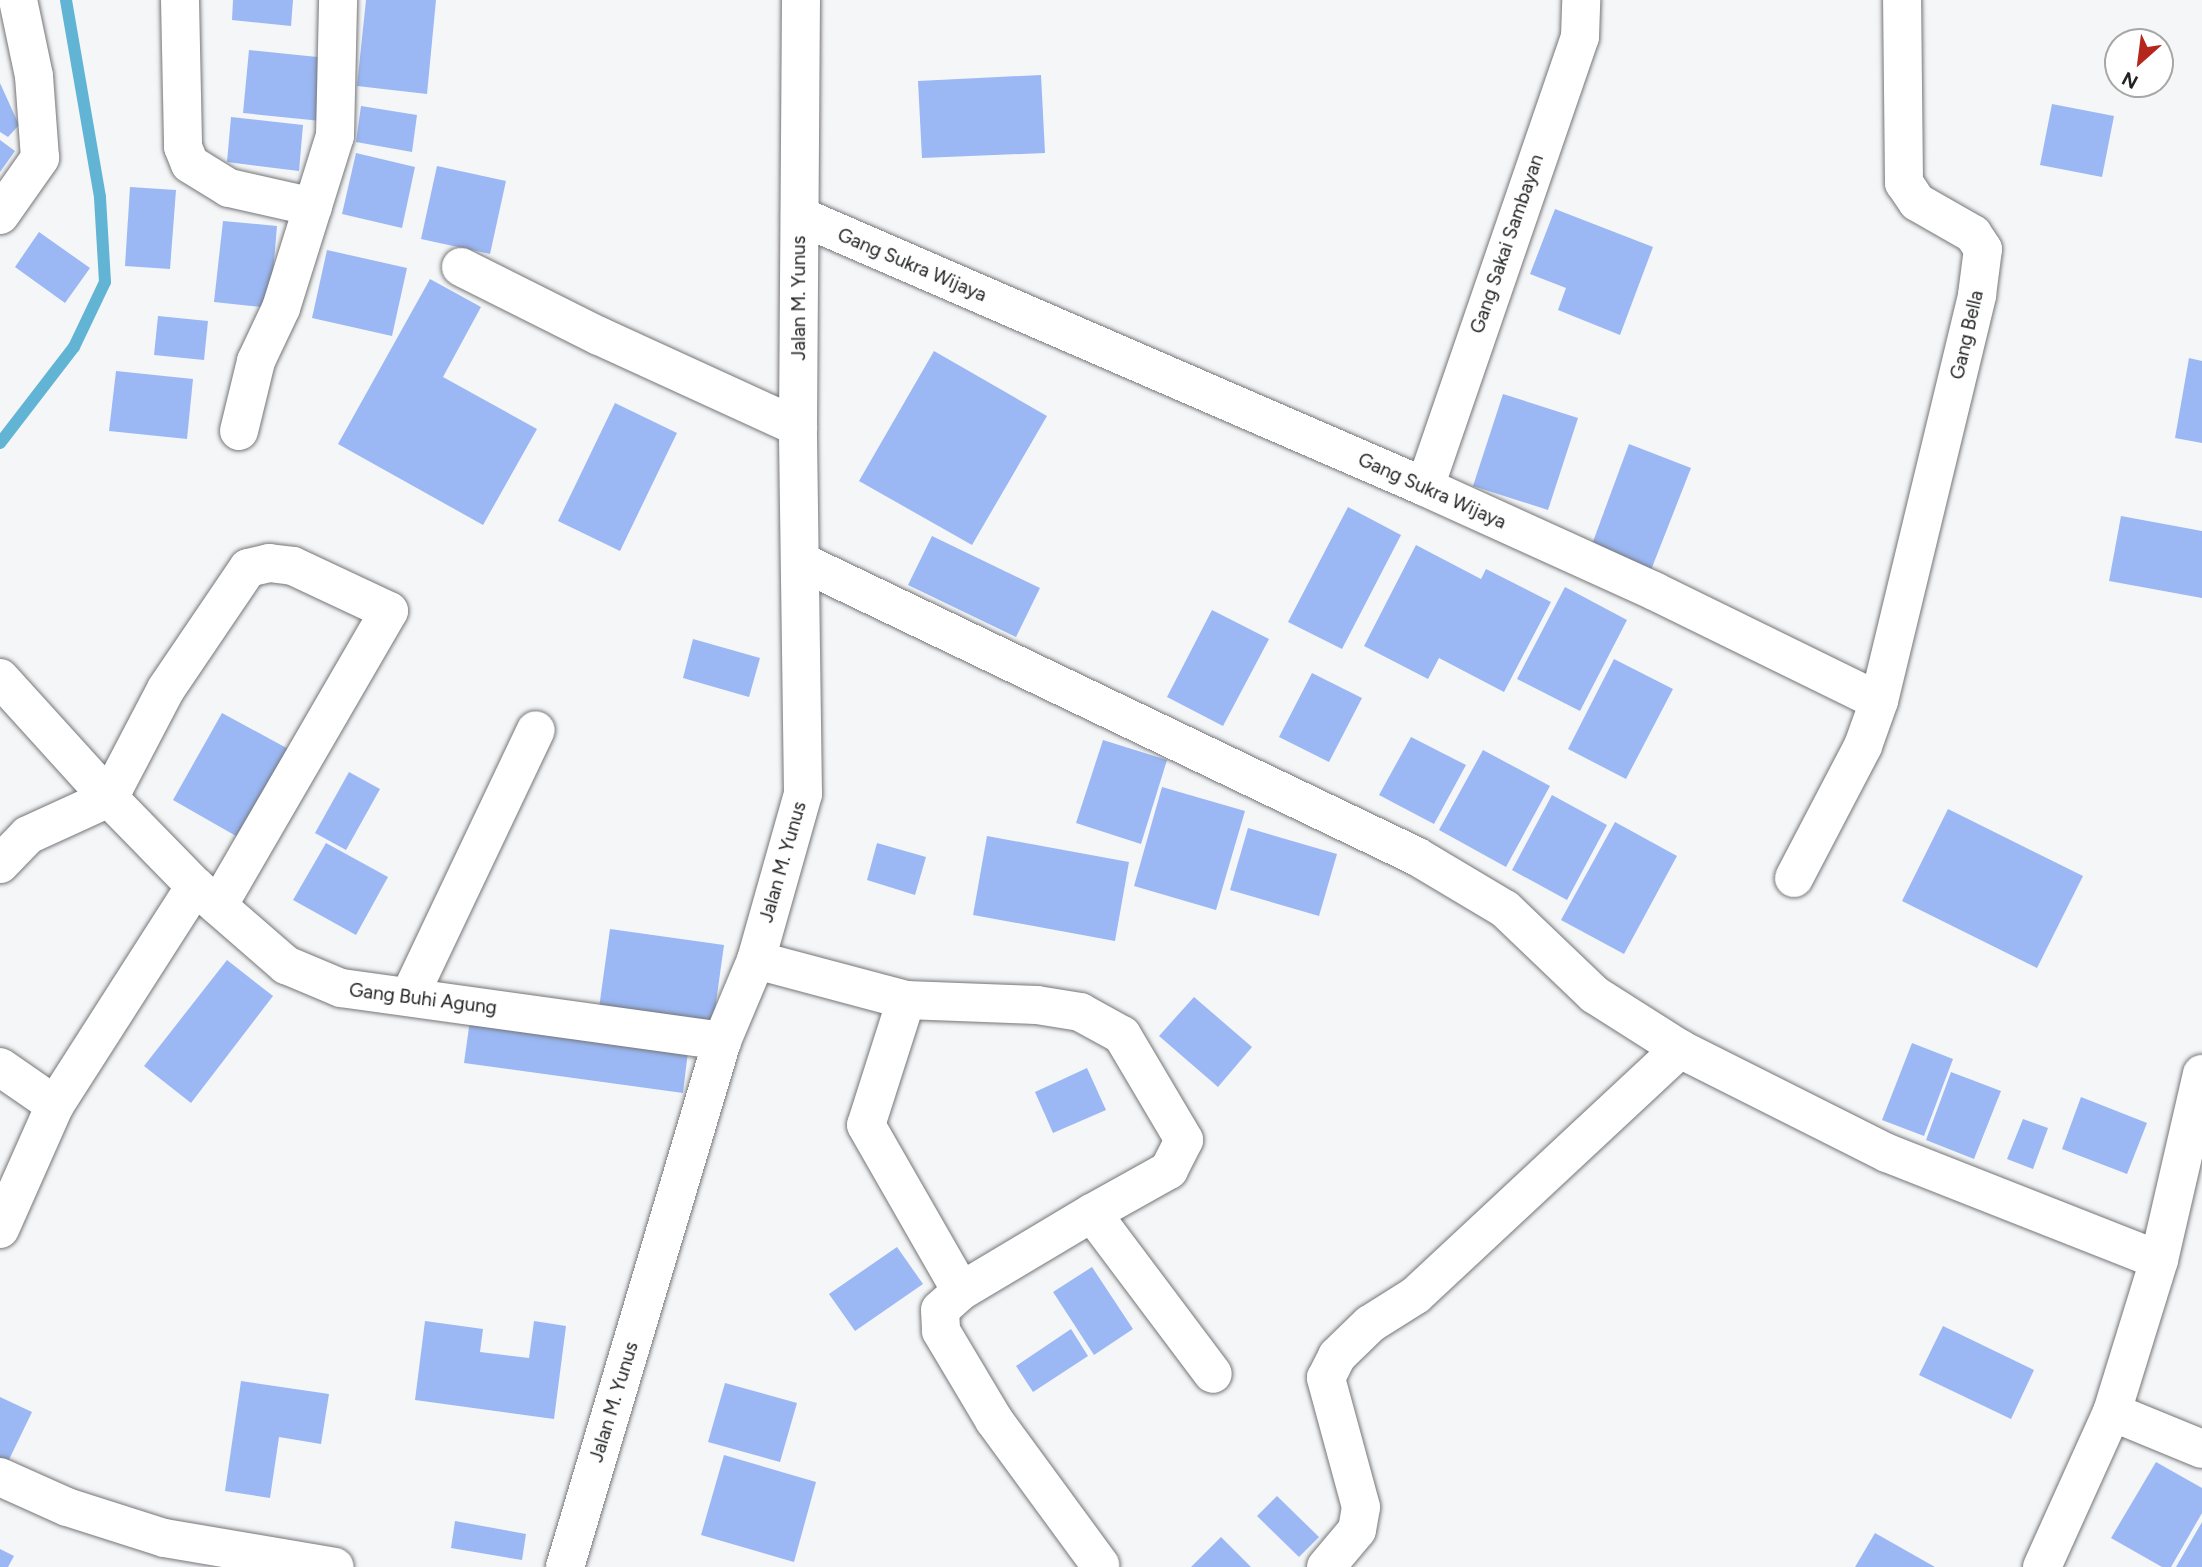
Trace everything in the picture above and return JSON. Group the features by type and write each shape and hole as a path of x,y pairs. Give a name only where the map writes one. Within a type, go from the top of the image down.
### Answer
{"street":[{"path":"0,215 40,158 34,76 18,0"},
{"path":"180,0 183,148 190,164 229,188 313,207"},
{"path":"239,431 256,361 281,308 335,136 338,0"},
{"name":"Jalan M. Yunus","path":"565,1567 722,1041 759,946 792,843 806,764 798,427 801,0"},
{"name":"Gang Sakai Sambayan","path":"1425,487 1580,37 1581,0"},
{"name":"Gang Bella","path":"1879,701 1977,295 1983,248 1973,234 1917,202 1904,183 1902,0"},
{"name":"Gang Sukra Wijaya","path":"800,216 1425,487 1654,591 1879,701"},
{"path":"461,267 599,336 798,427"},
{"path":"802,562 1416,856 1505,909 1595,995 1680,1049 1887,1153 2159,1260"},
{"path":"0,864 28,835 109,798 166,689 248,568 269,563 293,566 389,611 206,896 55,1105 0,1229"},
{"name":"Gang Buhi Agung","path":"0,678 109,798 206,896 286,965 341,988 410,995 722,1041"},
{"path":"1794,878 1863,746 1879,701"},
{"path":"410,995 536,730"},
{"path":"759,946 906,1000 1037,1004 1080,1012 1122,1035 1184,1140 1169,1170 961,1291 940,1310 941,1331 993,1420 1100,1565"},
{"path":"906,1000 866,1125 961,1291"},
{"path":"1326,1567 1357,1530 1360,1507 1326,1378 1337,1356 1370,1324 1416,1294 1680,1049"},
{"path":"0,1067 55,1105"},
{"path":"2042,1567 2112,1412 2159,1260 2202,1074"},
{"path":"1093,1213 1213,1374"},
{"path":"2112,1412 2202,1449"},
{"path":"0,1477 67,1507 164,1538 335,1567"}],"building":[{"path":"233,0 293,0 291,26 232,20"},
{"path":"366,0 436,0 427,94 357,86"},
{"path":"249,50 327,58 321,121 243,113"},
{"path":"1041,75 1045,153 922,158 918,81"},
{"path":"0,83 19,125 8,137 0,132"},
{"path":"2052,104 2114,116 2102,177 2040,165"},
{"path":"361,106 417,115 412,152 356,142"},
{"path":"231,117 303,125 299,171 227,162"},
{"path":"0,140 15,151 0,172"},
{"path":"356,153 415,167 402,228 342,214"},
{"path":"437,166 506,181 490,254 421,239"},
{"path":"130,187 176,190 170,269 125,266"},
{"path":"1555,209 1653,247 1620,335 1558,310 1566,288 1530,274"},
{"path":"223,221 277,226 270,308 214,302"},
{"path":"39,232 90,268 65,303 15,267"},
{"path":"327,250 407,268 392,336 312,318"},
{"path":"430,279 481,307 443,377 537,429 483,525 338,444"},
{"path":"158,316 208,321 204,360 154,355"},
{"path":"934,351 1047,416 972,545 859,481"},
{"path":"2189,358 2202,361 2202,443 2175,438"},
{"path":"116,371 193,379 187,439 109,431"},
{"path":"1503,394 1578,418 1548,510 1473,486"},
{"path":"615,403 677,433 620,551 558,521"},
{"path":"1629,444 1691,468 1651,570 1591,547"},
{"path":"1348,507 1401,535 1342,649 1288,622"},
{"path":"2121,516 2202,531 2202,598 2109,581"},
{"path":"932,536 1040,588 1016,637 908,585"},
{"path":"1416,545 1481,579 1486,569 1551,602 1504,692 1439,658 1428,679 1364,646"},
{"path":"1565,587 1627,620 1580,711 1517,679"},
{"path":"1212,610 1269,639 1223,726 1167,697"},
{"path":"693,639 760,658 749,697 683,678"},
{"path":"1614,659 1673,689 1626,779 1568,749"},
{"path":"1312,673 1362,698 1329,762 1279,737"},
{"path":"222,713 292,751 243,840 173,800"},
{"path":"1411,737 1466,765 1434,824 1379,795"},
{"path":"1103,740 1167,760 1141,844 1076,823"},
{"path":"1483,750 1550,786 1506,867 1439,830"},
{"path":"349,772 380,789 346,850 315,833"},
{"path":"1162,787 1245,811 1216,910 1134,886"},
{"path":"1552,795 1607,825 1567,900 1512,870"},
{"path":"1948,809 2083,876 2037,968 1902,901"},
{"path":"1615,822 1677,856 1624,954 1561,920"},
{"path":"1248,828 1337,854 1319,916 1230,890"},
{"path":"987,836 1129,862 1115,941 973,915"},
{"path":"326,843 388,877 356,935 293,900"},
{"path":"877,843 926,857 915,895 867,880"},
{"path":"610,929 724,945 713,1024 599,1008"},
{"path":"227,960 273,996 191,1103 144,1066"},
{"path":"1194,997 1252,1047 1218,1087 1159,1036"},
{"path":"471,1013 689,1043 683,1093 464,1063"},
{"path":"1912,1043 1953,1059 1924,1136 1882,1120"},
{"path":"1087,1068 1106,1110 1053,1133 1035,1092"},
{"path":"1951,1072 2001,1091 1974,1159 1926,1140"},
{"path":"2081,1097 2147,1123 2127,1174 2062,1149"},
{"path":"2023,1119 2048,1128 2033,1169 2007,1159"},
{"path":"897,1247 923,1284 855,1331 829,1294"},
{"path":"1092,1267 1133,1329 1094,1355 1053,1292"},
{"path":"425,1321 483,1329 480,1352 529,1358 534,1321 566,1326 554,1419 415,1400"},
{"path":"1943,1326 2034,1370 2011,1419 1919,1375"},
{"path":"1071,1329 1088,1356 1033,1392 1016,1366"},
{"path":"241,1381 329,1394 321,1444 279,1437 270,1498 225,1491"},
{"path":"725,1383 797,1403 780,1462 708,1442"},
{"path":"0,1397 32,1412 4,1470 0,1468"},
{"path":"724,1455 816,1482 794,1562 701,1535"},
{"path":"2156,1462 2202,1488 2202,1513 2171,1567 2162,1567 2111,1538"},
{"path":"1277,1496 1319,1537 1299,1557 1257,1516"},
{"path":"455,1521 526,1534 522,1560 451,1548"},
{"path":"2202,1522 2202,1567 2176,1567"},
{"path":"1875,1533 1935,1567 1855,1567"},
{"path":"1221,1537 1251,1567 1191,1567"},
{"path":"0,1549 14,1556 8,1567 0,1567"}],"waterway":[{"path":"0,443 74,347 105,282 100,197 66,0"}]}
